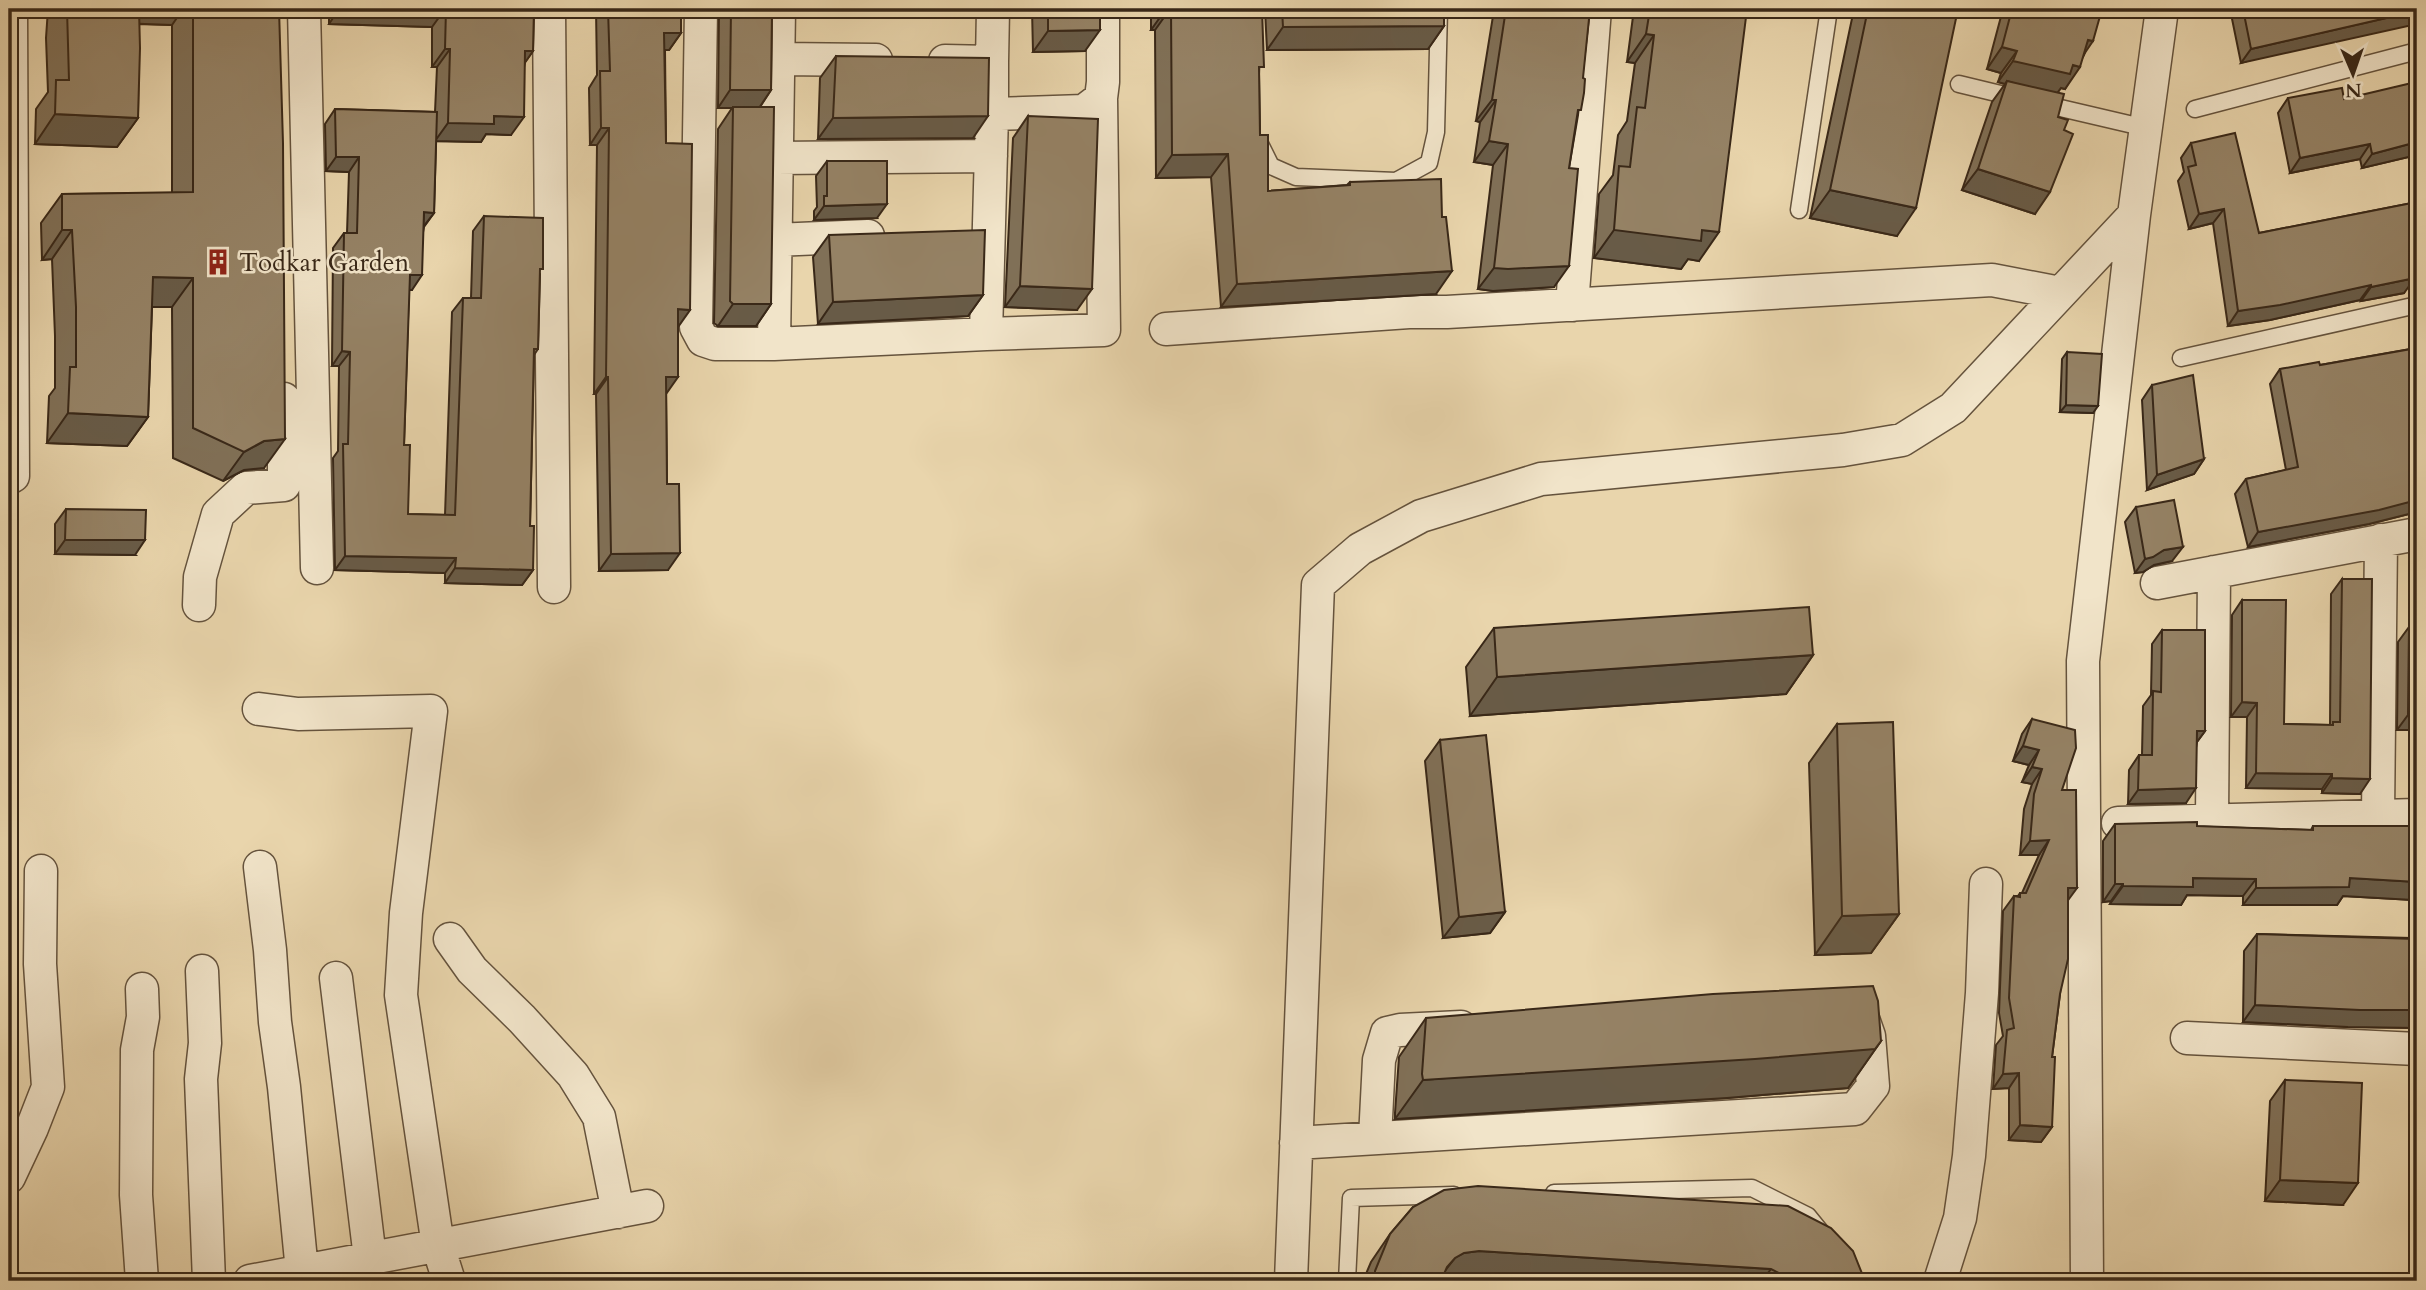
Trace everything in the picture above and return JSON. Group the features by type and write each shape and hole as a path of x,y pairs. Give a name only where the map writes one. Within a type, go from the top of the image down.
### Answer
{"street":[{"path":"11,9 13,475"},
{"path":"199,605 200,577 218,514 247,488 284,485 276,9"},
{"path":"304,9 317,568"},
{"path":"549,9 554,587"},
{"path":"701,9 706,118 695,327 703,340 715,344 774,344 1104,330 1101,98 1104,82 1103,9"},
{"path":"774,344 777,158 771,118 779,59 779,9"},
{"path":"986,334 976,233 991,156 993,9"},
{"path":"1572,305 1595,9"},
{"path":"2087,1281 2083,661 2134,215 2162,9"},
{"path":"779,59 992,62"},
{"path":"992,114 1084,111 1101,98"},
{"path":"777,158 991,156"},
{"path":"1291,1281 1318,585 1360,549 1421,516 1541,480 1843,450 1902,440 1953,408 2134,215"},
{"path":"775,240 899,235"},
{"path":"1166,329 1409,312 1992,280 2060,293"},
{"path":"2157,583 2417,534"},
{"path":"2378,815 2381,540"},
{"path":"2212,819 2214,572"},
{"path":"259,709 298,714 431,711 406,913 401,995 438,1246 449,1281"},
{"path":"2118,823 2417,815"},
{"path":"260,867 275,1022 285,1087 294,1275"},
{"path":"9,1177 33,1128 48,1087 40,964 41,871"},
{"path":"1940,1281 1960,1218 1969,1156 1982,993 1986,884"},
{"path":"250,1281 294,1275 370,1258 633,1209 599,1117 573,1075 472,970 450,939"},
{"path":"202,971 205,1042 201,1079 209,1281"},
{"path":"336,978 370,1258"},
{"path":"142,989 143,1017 137,1049 136,1195 142,1281"},
{"path":"1296,1143 1855,1109 1872,1086 1869,1036 1859,1006 1831,1007"},
{"path":"1375,1138 1379,1060 1387,1033 1484,1026"},
{"path":"2187,1038 2417,1049"}],"lane":[{"path":"1259,133 1260,146 1271,166 1296,177 1396,181 1429,163 1436,132 1439,9"},
{"path":"1799,211 1829,9"},
{"path":"2195,109 2417,51"},
{"path":"1959,84 2146,128"},
{"path":"1430,158 1433,183"},
{"path":"2181,358 2417,305"},
{"path":"1544,1193 1752,1188 1808,1216 1830,1244"},
{"path":"1347,1281 1351,1198 1475,1195"}],"building":[{"path":"67,9 139,9 138,118 55,114 56,80 69,80"},
{"path":"193,9 279,9 283,143 285,439 264,441 244,452 193,428 193,278 153,277 148,417 68,413 70,367 76,367 76,307 72,230 62,230 62,194 193,192"},
{"path":"446,9 534,9 533,51 525,51 524,117 494,116 494,124 448,123 450,49 445,49"},
{"path":"608,9 681,9 681,33 664,33 666,143 692,144 690,310 678,309 678,377 666,377 667,484 679,484 680,553 611,554 606,377 609,128 601,128 600,71 610,71"},
{"path":"731,9 772,9 771,90 730,90"},
{"path":"1048,9 1100,9 1100,30 1048,31"},
{"path":"1171,9 1262,9 1264,67 1259,67 1260,135 1268,135 1268,191 1350,185 1350,182 1441,179 1442,217 1446,217 1452,271 1237,284 1228,154 1172,155"},
{"path":"1282,9 1444,9 1444,26 1283,27"},
{"path":"1506,9 1590,9 1584,93 1581,110 1578,110 1569,168 1578,169 1569,266 1494,268 1508,144 1489,141 1496,100 1492,100"},
{"path":"1650,9 1747,9 1719,232 1702,230 1701,241 1614,230 1619,166 1630,167 1637,107 1645,108 1654,35 1646,34"},
{"path":"1868,9 1958,9 1916,208 1830,190"},
{"path":"2012,9 2102,9 2093,41 2088,40 2080,67 2073,65 2070,74 2013,61 2017,51 2002,47"},
{"path":"2243,9 2417,9 2417,11 2251,49"},
{"path":"836,56 989,58 988,116 833,118"},
{"path":"2007,81 2064,94 2058,117 2068,120 2064,130 2073,134 2050,192 1978,169"},
{"path":"2416,82 2417,142 2372,154 2370,144 2300,158 2288,98 2342,88 2344,99"},
{"path":"733,107 774,107 771,304 733,304 730,301"},
{"path":"335,109 437,112 434,213 424,212 422,275 410,275 404,445 410,445 408,514 455,515 463,298 481,298 484,216 543,218 538,349 534,349 530,526 534,526 533,570 455,568 456,558 345,556 343,444 348,444 350,352 342,351 344,233 357,233 359,157 336,157"},
{"path":"1028,116 1098,119 1092,289 1020,286"},
{"path":"2235,133 2259,233 2417,202 2417,257 2411,258 2415,278 2238,311 2224,209 2199,214 2188,167 2196,165 2191,143"},
{"path":"827,161 887,161 887,204 824,206 824,196 827,196"},
{"path":"985,230 983,295 833,302 829,235"},
{"path":"2417,348 2417,500 2379,510 2258,532 2246,479 2298,467 2280,369 2319,362 2320,365"},
{"path":"2067,352 2102,354 2098,406 2066,405"},
{"path":"2193,375 2204,459 2157,475 2152,385"},
{"path":"2174,500 2183,547 2164,550 2145,559 2136,507"},
{"path":"66,509 146,510 145,540 65,540"},
{"path":"2342,579 2372,579 2370,779 2332,778 2332,774 2256,773 2257,703 2242,702 2242,600 2286,600 2284,724 2333,725 2333,722 2340,722"},
{"path":"1809,607 1813,655 1497,677 1494,628"},
{"path":"2409,627 2417,627 2417,715 2408,715"},
{"path":"2162,630 2205,630 2205,731 2197,731 2196,788 2138,790 2139,755 2152,755 2153,691 2161,692"},
{"path":"2032,719 2075,730 2076,748 2062,790 2076,790 2077,888 2068,888 2068,959 2060,994 2052,1057 2055,1057 2052,1127 2020,1125 2019,1073 2003,1074 2007,1030 2014,1028 2009,998 2014,896 2020,897 2020,893 2026,893 2049,840 2030,841 2034,794 2042,769 2032,767 2039,750 2023,746"},
{"path":"1893,722 1899,914 1842,916 1837,724"},
{"path":"1486,735 1505,912 1459,917 1440,740"},
{"path":"2197,822 2197,826 2313,830 2313,826 2415,826 2417,882 2350,878 2349,887 2256,888 2256,879 2193,878 2193,887 2115,884 2115,824"},
{"path":"2257,934 2417,939 2417,1010 2255,1005"},
{"path":"1873,986 1878,1001 1881,1041 1875,1049 1423,1080 1426,1018 1713,994"},
{"path":"2285,1080 2362,1083 2358,1183 2280,1180"},
{"path":"1478,1186 1788,1206 1831,1228 1853,1251 1865,1281 1794,1281 1771,1269 1479,1251 1464,1253 1455,1258 1447,1267 1441,1281 1375,1281 1375,1271 1390,1234 1413,1207 1444,1190"}],"place":[{"name":"Todkar Garden","path":"218,262"}]}
